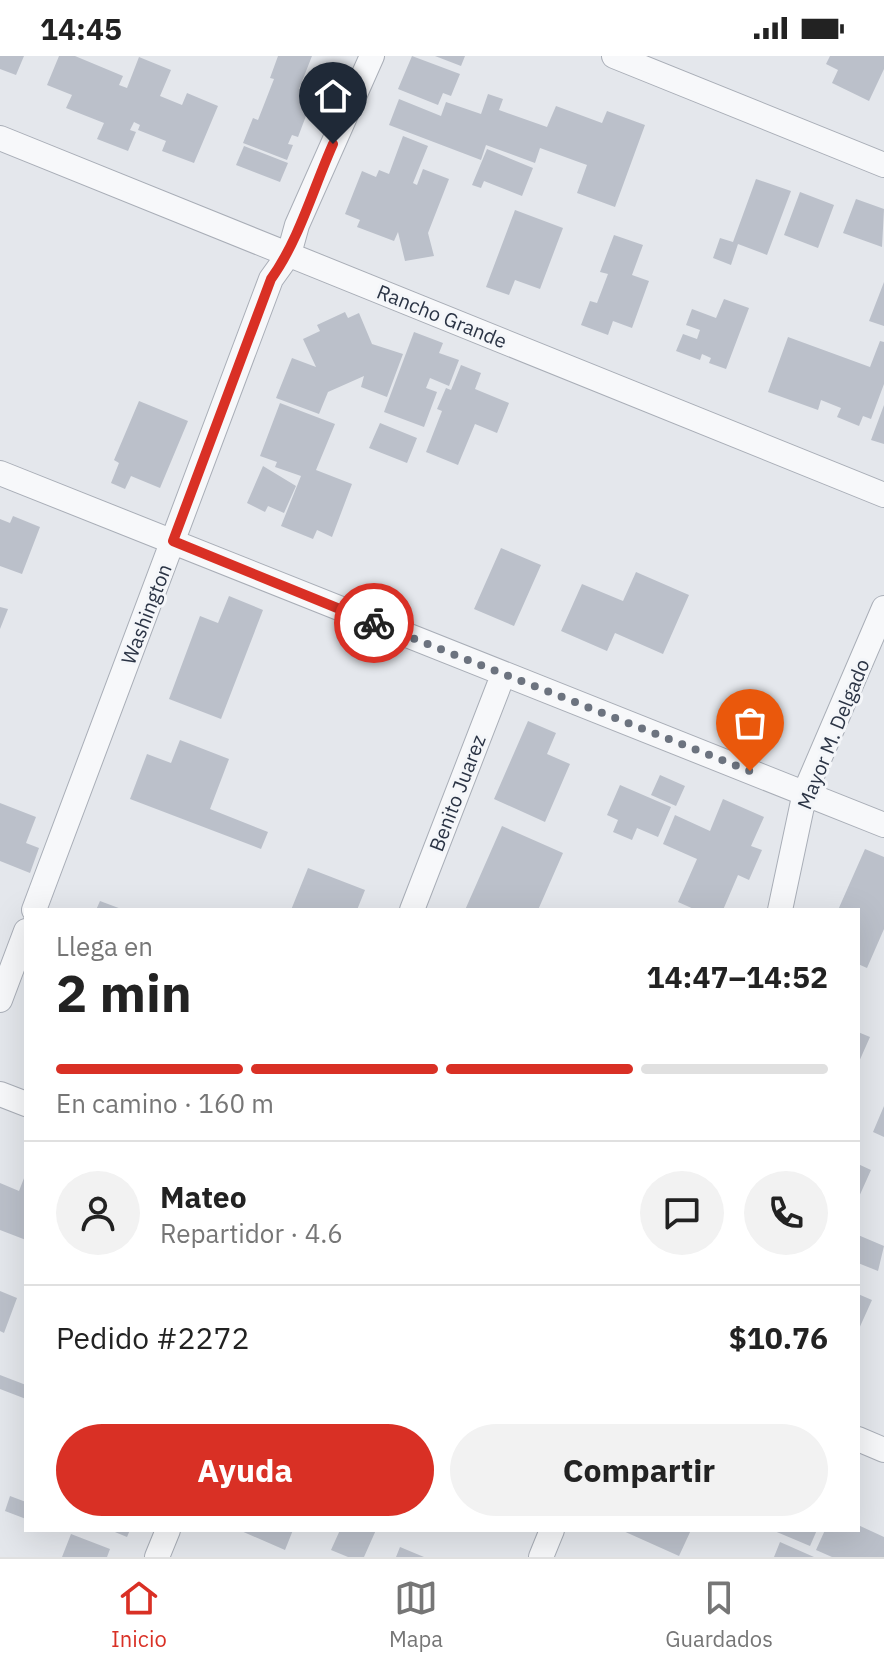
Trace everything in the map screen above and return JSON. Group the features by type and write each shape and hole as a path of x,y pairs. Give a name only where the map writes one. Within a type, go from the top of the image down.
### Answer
{"street":[{"name":"Washington","path":"35,908 271,279 289,254 297,225 372,56"},
{"path":"614,56 884,165"},
{"name":"Rancho Grande","path":"0,138 884,495"},
{"path":"0,473 884,825"},
{"name":"Mayor M. Delgado","path":"780,908 805,792 884,608"},
{"name":"Benito Juarez","path":"413,908 503,675"},
{"path":"0,1000 24,936"},
{"path":"0,1094 24,1103"},
{"path":"860,1440 884,1450"},
{"path":"157,1557 167,1532"},
{"path":"541,1557 551,1532"}],"building":[{"path":"0,56 24,56 16,75 0,69"},
{"path":"59,56 75,56 123,76 119,85 127,88 139,57 171,70 160,96 182,105 187,93 218,106 194,163 162,151 166,141 138,130 140,125 134,122 130,130 136,132 128,151 97,139 104,123 66,108 72,95 47,85"},
{"path":"278,56 312,56 299,89 314,95 298,137 292,135 288,144 293,145 287,160 243,143 253,118 258,120 274,79 270,78"},
{"path":"412,56 460,74 451,96 443,93 438,105 398,89"},
{"path":"435,56 465,56 461,66"},
{"path":"830,56 884,56 884,69 869,101 832,83 838,70 826,64"},
{"path":"488,94 503,99 499,110 547,127 556,106 602,123 607,111 645,125 615,207 577,193 587,165 540,148 535,163 486,145 481,160 389,125 399,99 441,116 446,102 481,114"},
{"path":"403,136 428,146 413,183 417,185 423,169 449,179 428,233 434,256 405,261 398,232 394,241 357,227 360,220 345,214 362,171 376,177 379,170 389,174"},
{"path":"244,146 288,163 280,182 236,165"},
{"path":"487,149 533,168 522,196 484,181 481,188 472,185"},
{"path":"756,179 791,191 767,255 738,244 731,265 713,258 720,238 733,242"},
{"path":"800,192 834,205 818,248 784,235"},
{"path":"856,199 884,209 882,247 843,233"},
{"path":"515,210 563,228 540,289 515,280 509,295 486,287"},
{"path":"614,235 643,245 632,275 649,281 632,328 613,321 608,335 581,325 590,301 597,303 608,274 600,272"},
{"path":"884,282 884,326 869,321"},
{"path":"724,299 749,308 726,369 709,363 711,358 702,354 700,360 676,351 683,334 697,339 700,330 686,325 692,309 716,318"},
{"path":"345,312 348,318 359,313 372,344 403,354 387,397 361,387 364,376 328,392 319,414 276,398 292,358 316,367 303,339 320,331 317,325"},
{"path":"414,332 443,343 439,353 459,360 449,386 430,378 426,388 437,392 424,427 384,412"},
{"path":"788,337 870,367 880,341 884,342 884,384 871,419 863,416 859,426 837,417 841,408 821,400 818,410 768,392"},
{"path":"461,365 481,373 475,389 509,403 497,433 475,424 458,465 426,452 442,411 437,409 446,388 451,390"},
{"path":"139,401 188,421 160,488 131,476 125,489 111,483 119,463 114,460"},
{"path":"280,403 335,424 316,470 352,484 332,537 317,530 313,539 281,526 301,476 275,467 277,462 260,456"},
{"path":"884,405 884,444 871,440"},
{"path":"380,423 417,438 407,463 369,448"},
{"path":"263,466 296,486 284,513 268,506 265,512 247,503"},
{"path":"13,516 40,527 22,574 0,566 0,519 10,523"},
{"path":"501,548 541,565 514,626 474,609"},
{"path":"636,572 689,595 663,654 615,633 607,651 561,631 582,584 623,601"},
{"path":"229,596 263,610 221,719 169,699 200,616 218,623"},
{"path":"0,607 8,609 0,629"},
{"path":"528,721 556,733 547,754 570,764 545,822 494,799"},
{"path":"180,740 229,759 210,809 268,832 261,849 130,799 147,754 171,763"},
{"path":"660,775 685,786 676,806 651,795"},
{"path":"620,785 671,807 658,837 637,828 632,840 613,832 618,820 607,815"},
{"path":"723,799 764,817 751,846 762,850 749,880 738,875 724,908 692,908 678,902 697,859 663,844 675,815 710,831"},
{"path":"0,803 36,817 26,843 39,848 30,873 0,861"},
{"path":"502,826 563,853 539,908 466,908"},
{"path":"865,849 884,857 884,929 867,968 860,965 860,908 839,908"},
{"path":"308,868 365,890 358,908 292,908"},
{"path":"100,901 119,908 97,908"},
{"path":"860,1033 870,1037 860,1060"},
{"path":"884,1106 884,1137 873,1132"},
{"path":"860,1165 871,1170 860,1195"},
{"path":"24,1178 24,1239 0,1230 0,1183 19,1191"},
{"path":"860,1236 884,1246 878,1271 860,1264"},
{"path":"0,1291 17,1298 4,1333 0,1331"},
{"path":"860,1295 872,1300 860,1327"},
{"path":"0,1375 24,1384 24,1398 0,1389"},
{"path":"10,1496 24,1501 24,1518 5,1511"},
{"path":"860,1526 884,1537 884,1557 832,1557 816,1550 824,1532 860,1532"},
{"path":"244,1532 292,1532 285,1550"},
{"path":"339,1532 375,1532 364,1557 348,1557 331,1550"},
{"path":"625,1532 690,1532 679,1556"},
{"path":"777,1532 816,1532 810,1546"},
{"path":"71,1534 110,1549 107,1557 62,1557"},
{"path":"780,1542 814,1557 774,1557"},
{"path":"400,1547 424,1557 396,1557"}],"way so far":[{"path":"374,623 750,771"}],"route":[{"path":"333,144 297,225 289,254 271,279 173,541 374,623"}]}
